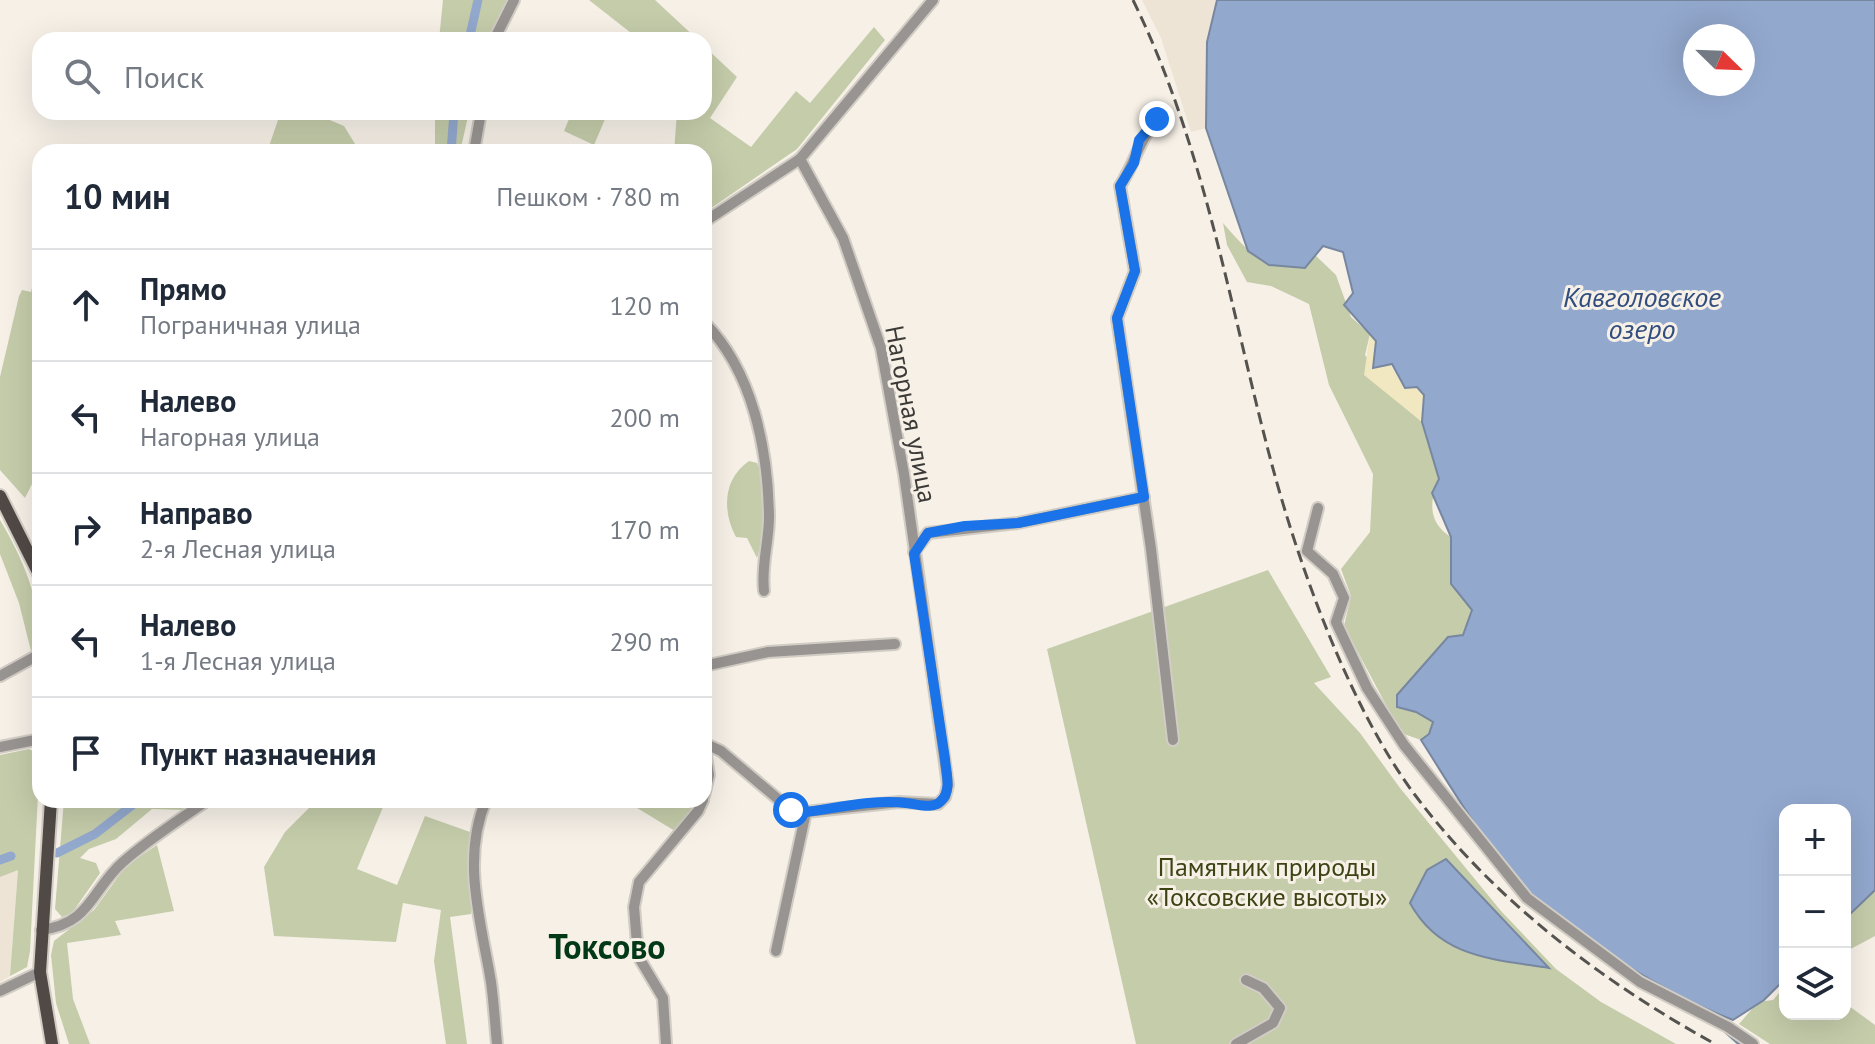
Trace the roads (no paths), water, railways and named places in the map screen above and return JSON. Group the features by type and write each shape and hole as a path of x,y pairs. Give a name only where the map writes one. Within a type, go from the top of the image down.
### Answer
{"main road":[{"path":"1,499 32,560"},
{"path":"50,808 40,972 52,1044"}],"street":[{"path":"498,32 514,0"},
{"path":"712,217 800,159 933,0"},
{"path":"1157,119 1139,140 1134,163 1120,186 1135,271 1117,318 1144,497 1173,740"},
{"path":"475,144 480,120"},
{"name":"Нагорная улица","path":"800,159 843,238 881,348 948,785 945,797 938,804 899,802 806,812"},
{"path":"712,330 742,375 754,410 769,520 762,565 764,591"},
{"path":"914,554 928,533 965,526 1018,523 1144,497"},
{"path":"1318,508 1307,551 1333,574 1344,598 1336,622 1367,688 1404,745 1527,898 1640,982 1728,1027 1753,1044"},
{"path":"712,664 768,652 895,644"},
{"path":"0,676 32,658"},
{"path":"0,747 32,741"},
{"path":"712,747 721,751 791,810 806,812 776,951"},
{"path":"41,930 70,922 84,912 121,863 197,808"},
{"path":"483,808 474,834 476,915 491,984 497,1044"},
{"path":"666,1044 663,998 638,956 634,907 639,882 699,808"},
{"path":"0,991 40,972"},
{"path":"1236,1044 1273,1023 1280,1008 1263,988 1246,980"}],"water":[{"name":"Кавголовское озеро","path":"1217,0 1875,0 1875,890 1851,913 1851,804 1779,804 1779,985 1764,1000 1733,1020 1639,973 1545,906 1498,857 1421,740 1429,734 1433,722 1416,712 1397,707 1397,695 1448,637 1463,635 1472,610 1451,584 1451,537 1432,493 1439,479 1422,422 1424,395 1417,387 1405,388 1392,364 1373,368 1376,341 1344,305 1353,293 1343,252 1323,246 1305,268 1269,265 1248,251 1206,128 1207,42"},
{"path":"1446,859 1549,968 1470,953 1436,935 1422,921 1410,903 1427,870"}],"waterway":[{"path":"471,32 478,0"},
{"path":"452,144 453,120"},
{"path":"57,853 95,834 129,808"},
{"path":"0,860 11,856"},
{"path":"1721,1028 1739,1044"}],"railway":[{"path":"1133,0 1158,56 1198,170 1272,465 1297,548 1330,636 1369,721 1415,795 1479,869 1515,903 1591,965 1715,1044"}],"district":[{"name":"Токсово","path":"607,947"}],"park label":[{"name":"Памятник природы «Токсовские высоты»","path":"1267,882"}]}
